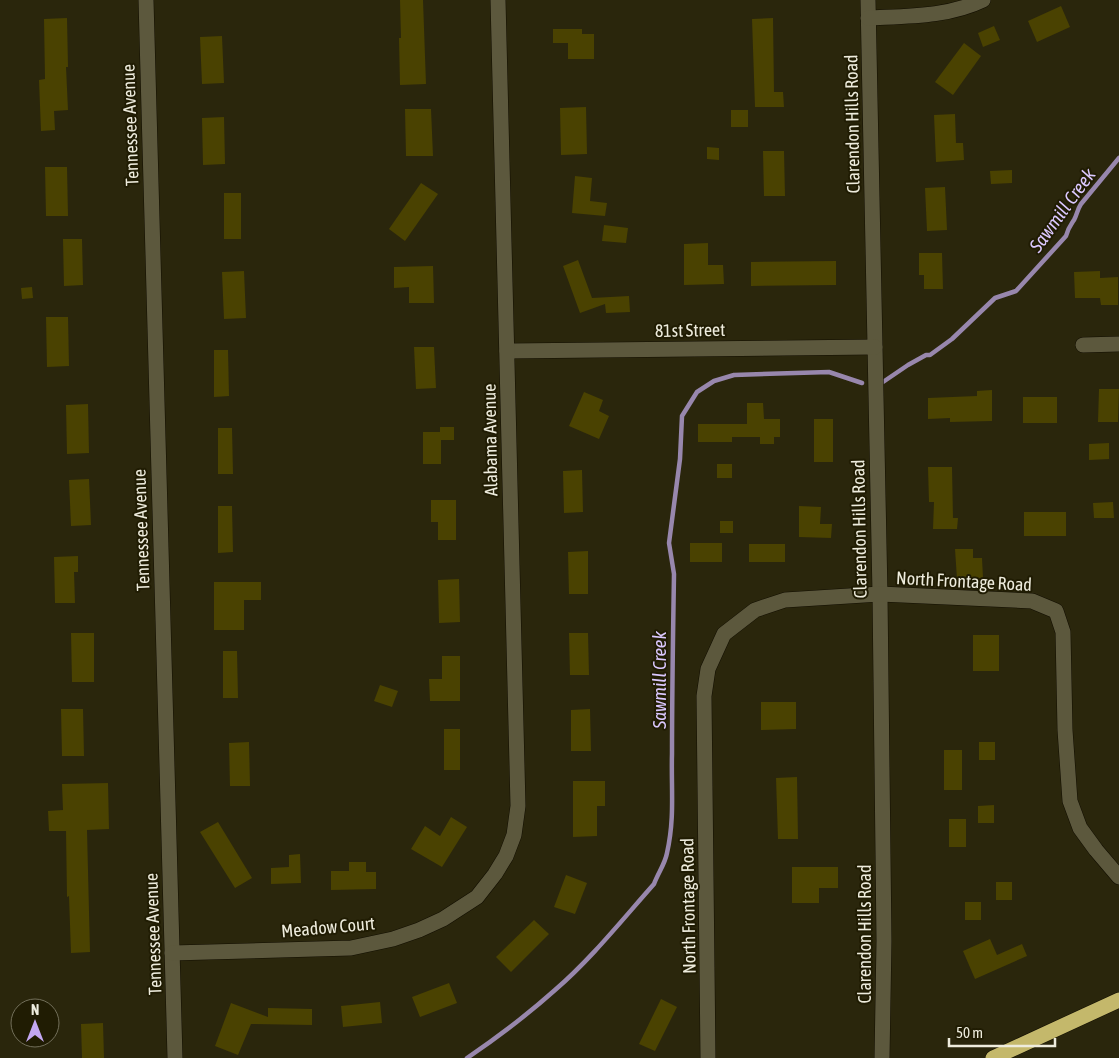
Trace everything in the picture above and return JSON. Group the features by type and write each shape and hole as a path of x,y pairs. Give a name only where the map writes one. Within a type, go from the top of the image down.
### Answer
{"highway":[{"path":"993,1058 1119,1000"}],"street":[{"name":"Tennessee Avenue","path":"146,0 175,1058"},
{"name":"Alabama Avenue","path":"495,874 506,856 514,835 518,806 498,0"},
{"name":"Clarendon Hills Road","path":"868,0 880,594 884,941 882,1058"},
{"path":"868,18 949,12 969,7 983,0"},
{"path":"1083,345 1119,344"},
{"name":"81st Street","path":"507,350 874,346"},
{"name":"North Frontage Road","path":"708,1058 704,696 708,669 724,634 755,610 786,600 880,594 1032,601 1056,612 1063,632 1065,730 1070,801 1080,828 1119,877"},
{"name":"Meadow Court","path":"172,953 332,949 367,945 393,939 419,930 453,913 477,896 495,874"}],"building":[{"path":"400,0 423,0 426,84 400,85"},
{"path":"1061,6 1070,27 1037,42 1028,21"},
{"path":"67,18 68,67 66,67 68,110 54,111 55,130 41,131 39,80 45,79 44,19"},
{"path":"773,18 774,92 783,92 784,107 755,107 752,19"},
{"path":"994,26 1000,40 983,47 978,33"},
{"path":"553,29 582,29 582,34 594,34 594,59 568,59 568,43 553,43"},
{"path":"222,36 224,83 202,84 200,37"},
{"path":"964,43 981,56 953,95 935,82"},
{"path":"586,107 587,154 561,155 560,108"},
{"path":"405,109 431,109 433,156 406,156"},
{"path":"731,110 748,110 748,127 731,127"},
{"path":"955,114 956,143 963,143 964,160 936,162 934,115"},
{"path":"224,117 225,164 203,165 202,118"},
{"path":"707,147 719,148 719,160 707,159"},
{"path":"763,151 784,151 785,196 764,196"},
{"path":"45,167 67,167 68,216 46,216"},
{"path":"1012,170 1012,183 991,184 990,171"},
{"path":"575,176 592,178 590,201 607,203 605,216 572,213"},
{"path":"421,183 438,194 405,241 389,229"},
{"path":"945,187 947,230 927,231 925,188"},
{"path":"224,193 241,193 241,239 224,239"},
{"path":"604,225 628,228 626,243 602,241"},
{"path":"63,239 82,239 83,285 64,286"},
{"path":"708,243 708,265 723,265 724,284 684,285 684,244"},
{"path":"919,253 942,253 943,289 924,289 924,275 919,275"},
{"path":"578,260 592,298 629,296 630,312 606,313 605,304 580,313 563,266"},
{"path":"836,261 836,285 751,286 751,262"},
{"path":"433,266 434,303 409,303 409,287 394,288 394,267"},
{"path":"244,271 246,318 224,319 222,272"},
{"path":"1100,271 1100,278 1118,277 1118,305 1101,305 1100,298 1075,298 1074,272"},
{"path":"32,287 33,298 22,299 21,288"},
{"path":"46,317 68,317 69,366 47,367"},
{"path":"414,347 434,347 436,388 416,389"},
{"path":"214,350 228,350 229,396 214,397"},
{"path":"1099,389 1119,389 1118,422 1098,422"},
{"path":"992,390 992,421 950,422 950,418 928,419 928,398 977,396 977,391"},
{"path":"584,392 603,400 599,411 609,416 599,439 569,426"},
{"path":"1023,397 1057,397 1057,423 1023,423"},
{"path":"747,403 763,403 764,419 780,419 780,437 774,437 774,444 760,444 760,437 732,437 732,442 698,442 698,424 747,424"},
{"path":"88,404 89,453 67,454 66,405"},
{"path":"814,419 833,419 833,462 814,462"},
{"path":"440,427 454,427 454,440 441,440 441,464 423,464 423,432 440,432"},
{"path":"218,428 232,428 233,474 218,474"},
{"path":"1109,443 1109,459 1089,460 1089,444"},
{"path":"717,464 732,464 732,478 717,478"},
{"path":"928,467 952,467 953,518 958,518 957,529 933,529 934,502 929,502"},
{"path":"582,470 583,512 564,513 563,471"},
{"path":"89,479 91,525 71,526 69,480"},
{"path":"431,500 456,500 456,540 438,540 438,522 431,522"},
{"path":"1113,502 1114,518 1094,518 1093,503"},
{"path":"218,506 232,506 233,552 218,553"},
{"path":"799,506 821,507 820,524 832,524 831,538 799,537"},
{"path":"1024,512 1066,512 1066,536 1024,536"},
{"path":"720,521 733,521 733,533 720,533"},
{"path":"690,543 722,543 722,562 690,562"},
{"path":"749,544 785,544 785,562 749,562"},
{"path":"955,549 973,549 973,558 982,558 983,578 957,579"},
{"path":"588,551 588,594 569,594 568,552"},
{"path":"78,556 78,572 74,572 75,603 55,603 54,557"},
{"path":"459,579 460,622 439,623 438,580"},
{"path":"214,582 261,582 261,600 244,600 244,630 214,630"},
{"path":"71,633 94,633 94,682 72,682"},
{"path":"569,633 588,633 589,675 570,675"},
{"path":"973,635 999,635 999,671 973,671"},
{"path":"223,651 237,651 238,698 223,698"},
{"path":"442,656 460,656 460,701 430,701 429,679 442,679"},
{"path":"380,685 398,691 392,707 374,701"},
{"path":"761,702 796,702 796,729 761,730"},
{"path":"61,709 83,709 84,756 62,756"},
{"path":"590,709 591,751 571,751 571,710"},
{"path":"444,729 460,729 460,770 444,770"},
{"path":"249,742 250,786 230,786 229,743"},
{"path":"979,742 995,742 995,760 979,760"},
{"path":"944,750 962,750 962,790 944,790"},
{"path":"797,777 798,839 778,839 776,778"},
{"path":"573,781 605,781 605,806 597,806 597,836 573,837"},
{"path":"108,783 109,829 87,830 90,952 71,953 69,896 67,897 66,831 49,831 48,811 63,810 62,784"},
{"path":"994,805 994,823 978,823 978,806"},
{"path":"451,817 467,827 442,867 411,849 425,826 440,836"},
{"path":"949,819 966,819 966,847 949,847"},
{"path":"218,822 252,878 235,888 200,832"},
{"path":"300,854 301,883 271,884 271,868 289,867 289,855"},
{"path":"349,862 366,862 366,872 376,872 376,889 331,890 331,871 349,871"},
{"path":"792,867 838,867 838,888 819,888 819,903 792,903"},
{"path":"566,875 587,883 575,914 554,907"},
{"path":"996,882 1012,882 1012,900 996,900"},
{"path":"965,902 981,902 981,920 965,920"},
{"path":"534,920 549,934 511,972 496,957"},
{"path":"990,939 997,955 1022,944 1027,956 975,979 963,951"},
{"path":"449,983 457,1003 420,1017 412,997"},
{"path":"661,999 677,1007 655,1051 639,1044"},
{"path":"380,1002 382,1023 343,1027 341,1006"},
{"path":"231,1003 268,1017 268,1008 312,1009 312,1025 251,1024 238,1055 215,1046"},
{"path":"103,1023 104,1058 82,1058 81,1024"}],"waterway":[{"name":"Sawmill Creek","path":"883,382 908,365 926,355 930,355 952,339 995,298 1016,291 1066,236 1081,204 1119,158"},
{"name":"Sawmill Creek","path":"467,1058 523,1017 581,965 654,884 666,857 671,828 672,803 674,574 669,543 680,459 682,416 697,392 714,381 734,375 829,372 862,383"}]}
